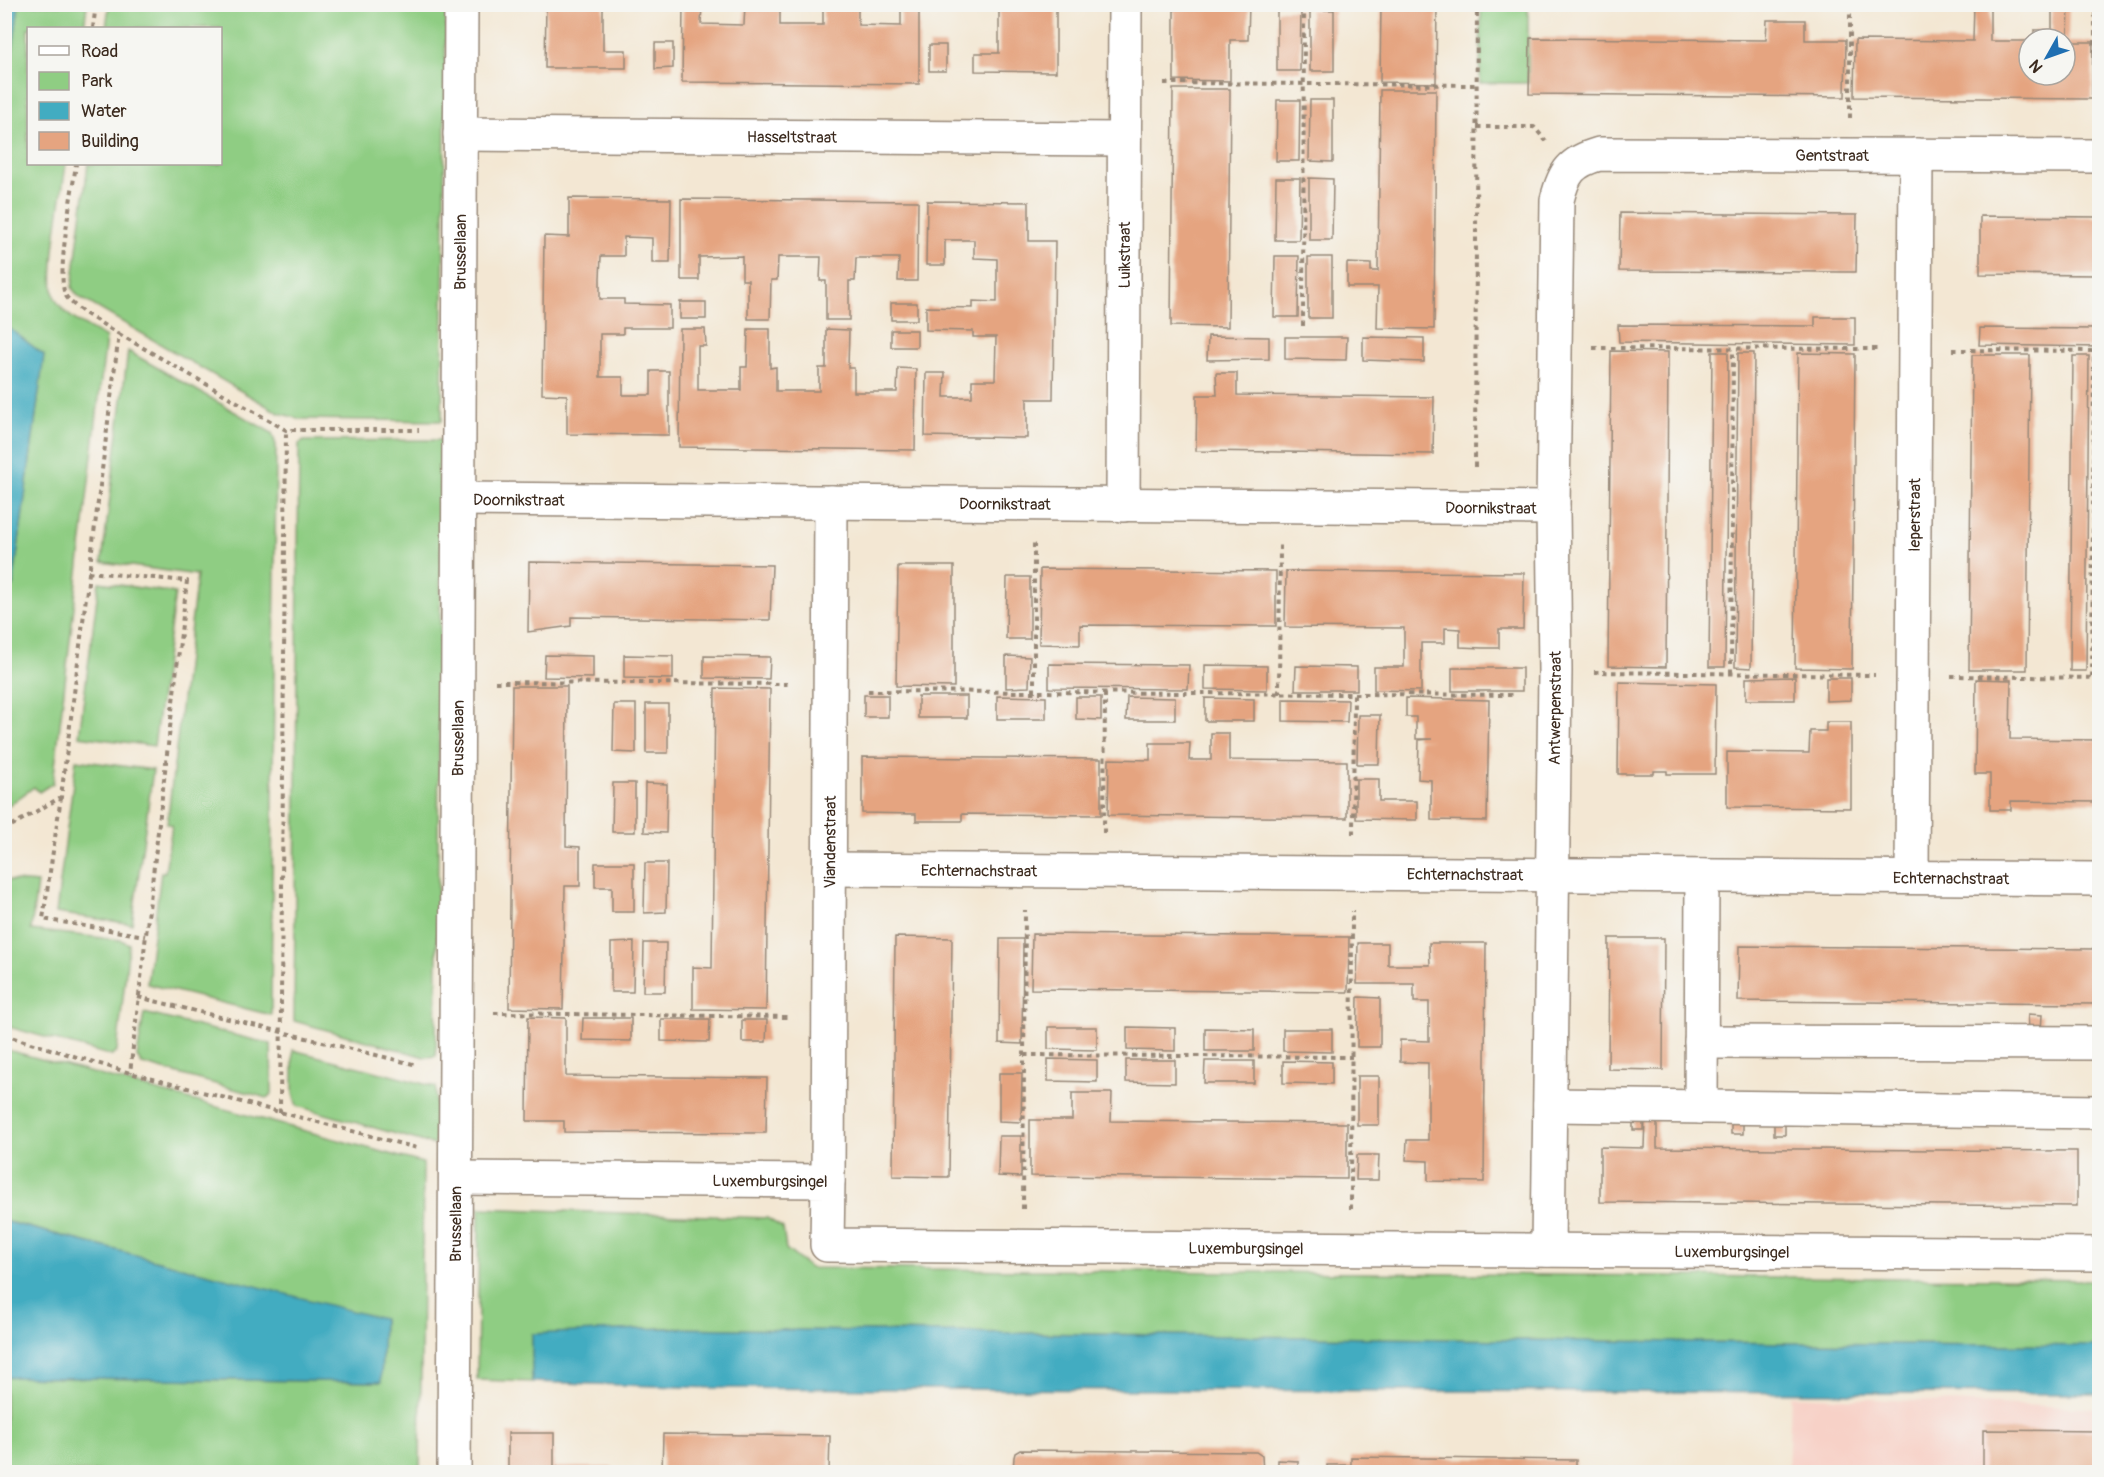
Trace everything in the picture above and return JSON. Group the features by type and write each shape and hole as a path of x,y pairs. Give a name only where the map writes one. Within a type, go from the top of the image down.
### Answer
{"street":[{"name":"Brussellaan","path":"454,1473 461,4"},
{"name":"Luikstraat","path":"1123,505 1125,4"},
{"name":"Hasseltstraat","path":"460,134 1124,139"},
{"name":"Gentstraat","path":"1570,169 1583,159 1599,154 2098,156"},
{"name":"Ieperstraat","path":"1912,877 1916,155"},
{"name":"Antwerpenstraat","path":"1548,1251 1557,200 1561,183 1570,169"},
{"name":"Doornikstraat","path":"459,499 1553,508"},
{"name":"Viandenstraat","path":"828,1181 831,502"},
{"name":"Echternachstraat","path":"830,869 2100,879"},
{"path":"1701,1107 1702,876"},
{"path":"1701,1042 2100,1043"},
{"path":"1550,1105 2100,1112"},
{"name":"Luxemburgsingel","path":"455,1168 828,1181 827,1245 2100,1254"}],"path":[{"path":"93,27 96,4"},
{"path":"1303,326 1304,4"},
{"path":"1474,507 1476,4"},
{"path":"1849,154 1850,4"},
{"path":"2095,4 2098,156"},
{"path":"1124,83 1476,85"},
{"path":"1477,127 1534,127 1570,169"},
{"path":"76,165 61,276 66,296 81,310 286,430 459,430"},
{"path":"119,334 61,797 43,919 145,936"},
{"path":"1555,347 2097,351 2092,678"},
{"path":"1731,673 1734,349"},
{"path":"280,1113 286,430"},
{"path":"1034,504 1034,692"},
{"path":"1279,694 1280,506"},
{"path":"88,572 187,581 130,1073"},
{"path":"458,682 1105,693 1354,694 1731,673 2100,678"},
{"path":"1104,871 1105,693"},
{"path":"1350,1249 1354,694"},
{"path":"4,830 61,797"},
{"path":"1023,1246 1025,871"},
{"path":"138,997 456,1074"},
{"path":"456,1012 829,1017"},
{"path":"4,1035 130,1073 280,1113 455,1168"},
{"path":"1024,1055 1352,1057"}],"shaded area":[{"path":"1791,1396 2099,1408 2099,1472 1788,1472"}],"green space":[{"path":"19,5 87,5 84,27 27,27 27,165 66,165 52,273 55,298 71,317 106,338 53,783 39,792 34,787 5,808 5,590 13,586 44,355 5,325 4,107"},
{"path":"109,5 446,5 442,421 300,419 279,413 79,297 72,288 88,165 222,165 222,27 106,27"},
{"path":"1481,5 1528,5 1528,83 1480,83"},
{"path":"128,351 272,433 276,445 271,1015 147,984 161,872 165,872 172,825 167,824 197,575 102,562"},
{"path":"442,440 436,1056 425,1057 294,1021 299,444 304,441"},
{"path":"99,582 175,593 154,746 79,736"},
{"path":"76,760 153,770 132,924 56,913"},
{"path":"4,880 37,883 31,930 121,940 129,944 117,1051 112,1056 5,1026"},
{"path":"144,1013 271,1044 272,1093 267,1098 142,1064 137,1057"},
{"path":"4,1049 423,1163 420,1472 5,1472 5,1377 381,1382 383,1320 5,1221"},
{"path":"293,1050 436,1087 435,1145 297,1106 293,1094"},
{"path":"479,1208 767,1218 783,1228 786,1249 810,1268 2099,1280 2099,1346 664,1328 532,1335 532,1382 477,1380"}],"water":[{"path":"4,5 19,5 5,107"},
{"path":"5,325 44,355 13,586 5,590"},
{"path":"4,1221 383,1319 381,1382 5,1377"},
{"path":"664,1328 2099,1346 2100,1394 714,1388 532,1382 532,1334"}],"building":[{"path":"546,4 603,4 603,50 626,50 626,68 545,68"},
{"path":"683,4 702,4 701,24 744,25 745,4 780,4 780,25 823,25 823,4 858,4 858,25 901,26 901,4 919,4 919,84 682,82"},
{"path":"976,4 1056,4 1056,72 975,71 975,53 999,53 999,10 976,10"},
{"path":"1174,4 1249,4 1248,40 1230,40 1230,81 1174,80"},
{"path":"1381,4 1437,4 1436,83 1380,82"},
{"path":"1974,4 1990,4 1990,41 2017,41 2017,87 2077,87 2077,42 2093,42 2092,99 1854,97 1855,40 1973,41"},
{"path":"2052,4 2069,4 2068,27 2052,27"},
{"path":"1277,10 1301,10 1300,71 1277,71"},
{"path":"1310,10 1334,10 1334,71 1310,71"},
{"path":"1767,20 1805,20 1805,40 1846,40 1845,97 1529,94 1530,38 1766,40"},
{"path":"655,43 673,43 673,68 655,69"},
{"path":"929,45 946,45 946,71 929,71"},
{"path":"1173,89 1230,89 1228,327 1171,326"},
{"path":"1380,90 1436,90 1434,329 1377,328 1378,287 1347,287 1347,263 1371,264 1371,271 1378,271"},
{"path":"1277,100 1300,100 1299,161 1276,161"},
{"path":"1310,100 1333,100 1333,162 1309,161"},
{"path":"1276,178 1300,178 1299,240 1275,240"},
{"path":"1309,178 1333,179 1332,240 1309,240"},
{"path":"569,198 671,199 670,263 652,263 652,238 624,237 624,256 601,256 600,278 600,299 624,299 624,304 670,305 670,328 623,328 623,334 600,334 600,377 623,377 623,395 651,395 651,371 669,371 669,435 567,434 567,395 542,394 544,236 569,237"},
{"path":"681,199 918,201 917,281 898,281 899,258 856,258 855,281 849,281 849,320 826,320 826,281 820,281 821,257 778,257 777,280 771,280 770,319 748,319 748,280 742,280 742,256 699,257 699,280 681,280"},
{"path":"927,201 1029,202 1029,241 1055,241 1053,399 1027,399 1027,438 925,436 926,373 945,373 944,397 972,397 972,380 995,380 996,337 973,337 973,331 926,330 926,307 973,308 973,301 997,302 997,259 974,258 974,240 945,240 945,265 926,265"},
{"path":"1620,213 1857,215 1856,272 1619,271"},
{"path":"1980,216 2100,217 2100,275 1980,274"},
{"path":"1275,256 1299,256 1298,317 1274,317"},
{"path":"1308,257 1332,257 1332,318 1308,318"},
{"path":"680,302 706,302 706,319 680,319"},
{"path":"891,303 917,303 917,320 891,320"},
{"path":"1815,317 1855,317 1855,345 1619,342 1618,325 1815,326"},
{"path":"1980,328 2100,329 2100,347 1979,345"},
{"path":"680,329 705,329 706,346 698,346 698,390 741,390 741,367 747,367 748,329 770,329 770,368 776,367 776,391 819,391 819,368 826,368 826,329 849,330 848,368 854,368 854,392 897,392 898,368 916,369 915,450 679,447"},
{"path":"891,330 917,330 917,347 891,347"},
{"path":"1208,336 1269,337 1269,359 1207,360"},
{"path":"1285,337 1347,337 1346,360 1285,359"},
{"path":"1363,337 1424,338 1424,362 1363,360"},
{"path":"1611,351 1668,352 1666,667 1608,666"},
{"path":"1712,352 1728,352 1725,667 1709,667"},
{"path":"1738,353 1754,353 1751,668 1735,667"},
{"path":"1798,353 1855,354 1852,669 1795,668"},
{"path":"1972,355 2030,355 2027,670 1969,670"},
{"path":"2073,356 2089,356 2086,671 2070,671"},
{"path":"1216,373 1237,373 1237,395 1434,397 1433,454 1196,451 1197,395 1217,395"},
{"path":"2097,539 2100,539 2100,671 2096,671"},
{"path":"529,562 772,565 770,620 571,617 571,626 528,632"},
{"path":"898,566 954,566 954,687 896,686"},
{"path":"1040,569 1276,571 1276,626 1080,625 1080,645 1039,644"},
{"path":"1286,571 1524,573 1523,629 1499,629 1499,648 1482,648 1460,647 1460,629 1445,628 1445,643 1421,643 1421,691 1374,690 1374,667 1404,667 1404,628 1285,627"},
{"path":"1007,577 1030,577 1030,639 1006,639"},
{"path":"545,655 593,656 593,678 544,677"},
{"path":"624,655 673,656 673,679 624,678"},
{"path":"704,656 770,657 769,679 704,678"},
{"path":"1006,656 1030,657 1029,687 1006,688"},
{"path":"1049,664 1189,665 1188,689 1049,688"},
{"path":"1205,665 1267,666 1267,690 1205,689"},
{"path":"1296,666 1357,667 1357,690 1295,690"},
{"path":"1452,668 1522,668 1522,691 1452,691"},
{"path":"1795,677 1795,700 1746,700 1746,678"},
{"path":"1826,678 1851,678 1851,700 1826,701"},
{"path":"1976,679 2011,680 2010,739 2100,740 2100,802 2011,801 2011,810 1990,810 1990,774 1975,774"},
{"path":"1619,682 1716,684 1715,774 1667,774 1667,771 1654,771 1654,774 1618,774"},
{"path":"512,686 567,686 566,846 580,847 580,886 565,886 563,1009 509,1008"},
{"path":"715,688 770,689 766,1010 693,1009 693,967 712,968"},
{"path":"864,695 888,695 888,717 864,717"},
{"path":"918,696 967,696 967,718 918,718"},
{"path":"997,696 1046,697 1046,719 997,719"},
{"path":"1076,697 1101,697 1101,720 1076,719"},
{"path":"1127,697 1175,698 1175,720 1126,720"},
{"path":"1205,698 1254,699 1254,721 1205,721"},
{"path":"1406,698 1489,700 1487,821 1431,820 1431,780 1418,779 1419,740 1432,739 1416,739 1416,717 1406,717"},
{"path":"1283,699 1348,700 1347,722 1283,721"},
{"path":"614,704 636,704 636,753 613,752"},
{"path":"646,704 668,704 668,753 646,753"},
{"path":"1358,715 1380,715 1379,764 1357,764"},
{"path":"1826,722 1851,722 1851,808 1727,807 1727,752 1809,753 1810,731 1826,731"},
{"path":"1211,733 1229,733 1229,760 1347,761 1347,818 1108,815 1109,759 1150,760 1150,743 1190,743 1189,760 1211,760"},
{"path":"862,757 1101,759 1101,815 962,814 962,821 916,821 916,814 862,813"},
{"path":"1356,779 1379,779 1379,801 1417,801 1417,820 1356,819"},
{"path":"613,783 635,783 635,832 612,832"},
{"path":"645,783 667,784 666,833 644,832"},
{"path":"595,863 634,863 634,912 612,912 612,887 595,887"},
{"path":"645,863 667,863 666,912 644,913"},
{"path":"1032,934 1349,937 1348,992 1031,989"},
{"path":"895,937 952,938 949,1177 893,1176"},
{"path":"1609,938 1664,938 1663,1070 1608,1069"},
{"path":"1000,939 1023,939 1022,1044 999,1043"},
{"path":"634,942 633,992 611,992 611,943"},
{"path":"644,943 666,943 665,992 643,992"},
{"path":"1358,943 1388,943 1388,965 1430,965 1429,943 1486,943 1484,1182 1428,1181 1428,1161 1406,1160 1407,1140 1428,1140 1428,1063 1400,1062 1400,1040 1429,1041 1429,1002 1414,1002 1414,984 1357,984"},
{"path":"1739,946 2100,949 2100,1004 1738,1001"},
{"path":"1358,997 1380,998 1380,1047 1357,1047"},
{"path":"2028,1014 2042,1015 2041,1031 2029,1030"},
{"path":"528,1017 566,1018 566,1076 767,1078 766,1133 564,1132 564,1121 527,1121"},
{"path":"583,1018 631,1018 631,1041 582,1040"},
{"path":"661,1019 710,1019 709,1042 661,1041"},
{"path":"742,1020 767,1020 766,1042 742,1042"},
{"path":"1048,1027 1097,1027 1097,1050 1048,1049"},
{"path":"1127,1027 1175,1028 1175,1051 1127,1050"},
{"path":"1205,1028 1254,1029 1254,1051 1205,1051"},
{"path":"1283,1029 1332,1029 1332,1052 1283,1051"},
{"path":"1048,1059 1097,1060 1097,1082 1048,1081"},
{"path":"1126,1060 1175,1060 1175,1083 1126,1082"},
{"path":"1205,1061 1254,1061 1254,1083 1204,1083"},
{"path":"1283,1061 1332,1062 1332,1084 1283,1083"},
{"path":"999,1073 1022,1073 1021,1122 999,1121"},
{"path":"1357,1076 1379,1076 1379,1125 1357,1125"},
{"path":"1072,1093 1112,1093 1111,1121 1347,1123 1347,1179 1030,1176 1030,1120 1072,1120"},
{"path":"1633,1118 1643,1118 1643,1130 1633,1130"},
{"path":"1645,1118 1657,1118 1657,1148 2077,1151 2077,1206 1600,1202 1600,1147 1644,1148"},
{"path":"1731,1118 1743,1118 1743,1134 1731,1134"},
{"path":"1774,1119 1785,1119 1785,1135 1774,1135"},
{"path":"999,1136 1021,1136 1021,1177 998,1176"},
{"path":"1357,1155 1379,1155 1378,1180 1356,1180"},
{"path":"1983,1430 2100,1431 2100,1472 1983,1472"},
{"path":"508,1433 554,1433 554,1467 614,1467 614,1472 508,1472"},
{"path":"663,1434 830,1436 829,1472 662,1472"},
{"path":"1020,1450 1256,1452 1262,1456 1263,1472 1013,1472 1015,1453"},
{"path":"1351,1457 1576,1460 1576,1472 1327,1472 1327,1465 1351,1465"},
{"path":"1278,1460 1298,1461 1298,1472 1278,1472"},
{"path":"928,1470 974,1470 974,1472 923,1472"}]}
